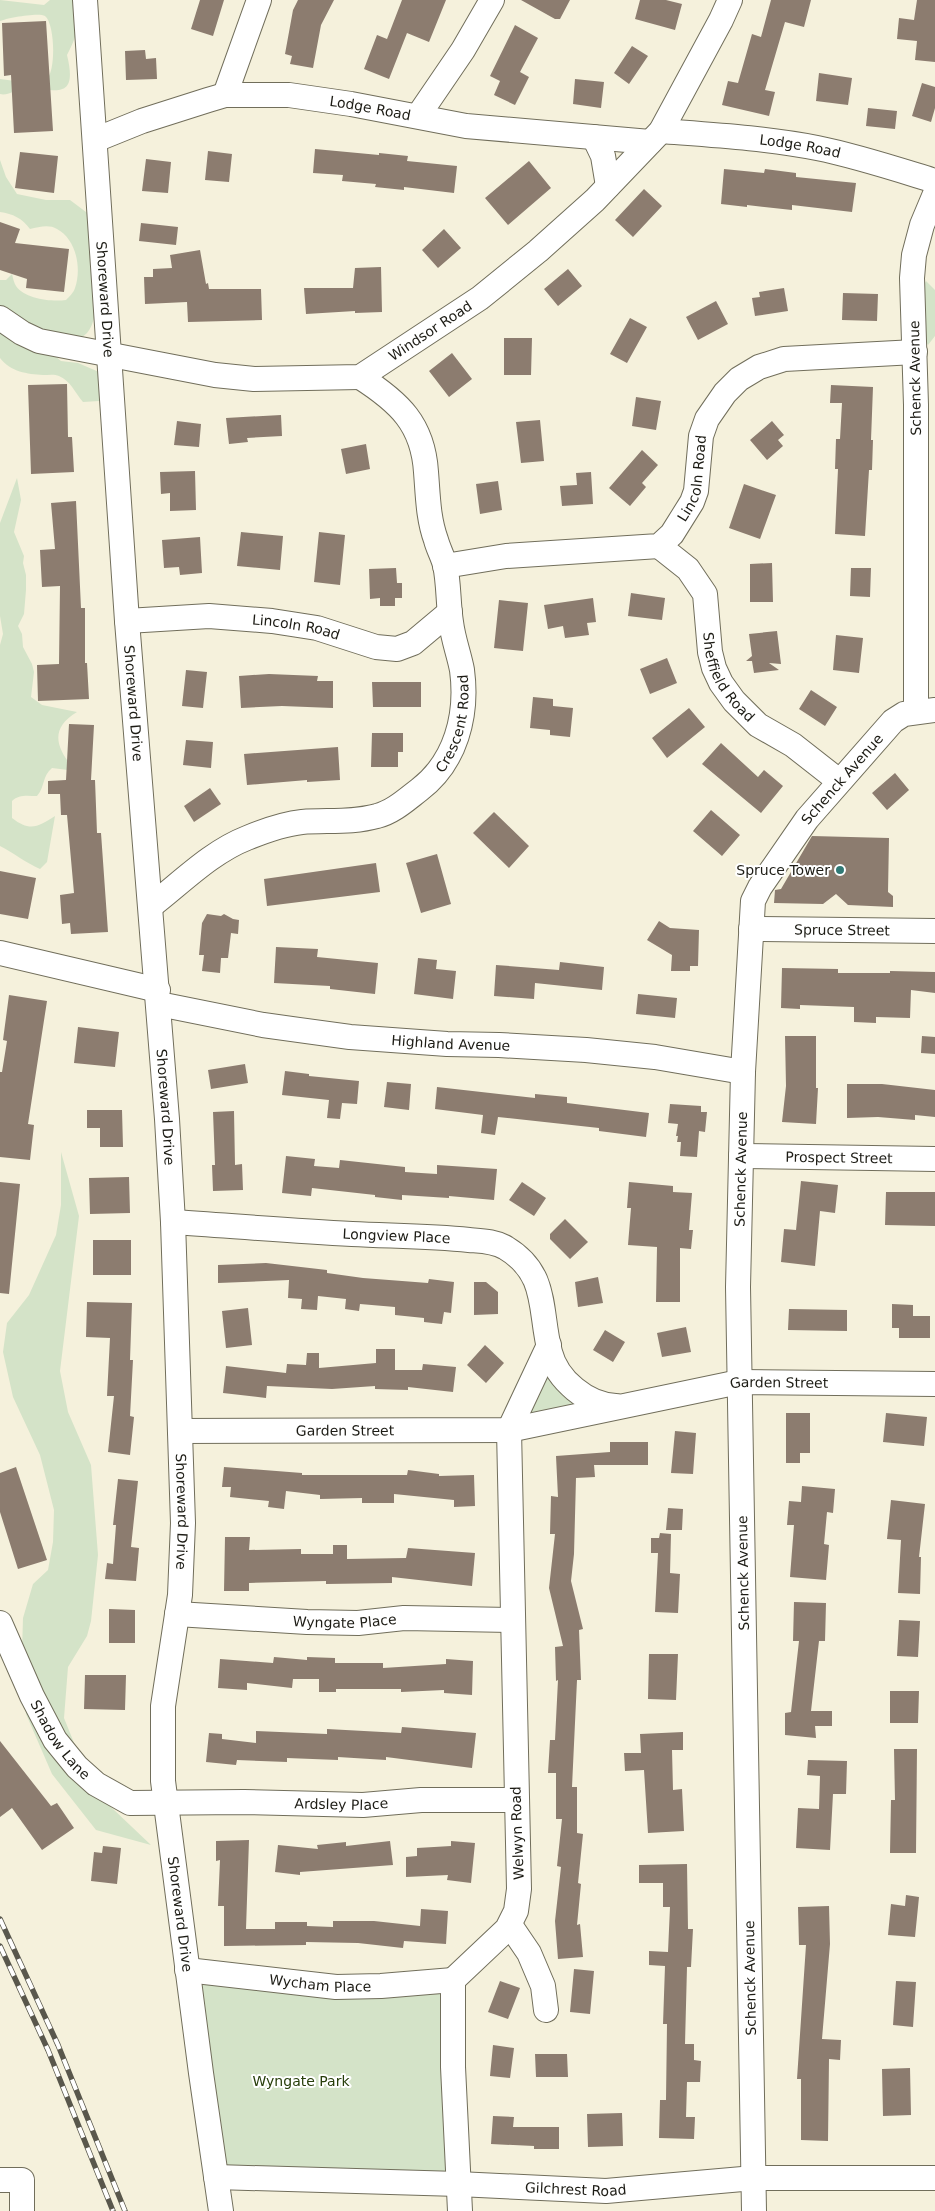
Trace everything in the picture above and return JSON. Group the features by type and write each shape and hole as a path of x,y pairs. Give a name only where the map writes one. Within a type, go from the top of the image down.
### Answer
{"street":[{"name":"Shoreward Drive","path":"85,0 127,621 158,997 173,1222 182,1540 181,1582 163,1706 162,1767 165,1804 187,1970 221,2211"},
{"path":"224,96 259,0"},
{"path":"418,116 463,50 492,0"},
{"name":"Windsor Road","path":"360,377 480,298 538,251 608,186 655,136 721,20 730,0"},
{"name":"Lodge Road","path":"95,140 161,115 224,96 308,98 466,126 594,137 655,136 768,140 867,159 935,181"},
{"path":"594,137 603,156 608,186"},
{"name":"Schenck Avenue","path":"754,2211 738,1273 743,1072 750,929 753,901 760,887 807,819 893,721 904,714 925,710 925,405 915,352 912,278 914,255 922,224 935,194"},
{"path":"0,318 22,333 40,341 204,373 254,379 360,377"},
{"name":"Lincoln Road","path":"659,546 672,534 692,502 696,491 701,436 707,419 725,393 739,379 759,366 784,359 915,352"},
{"name":"Crescent Road","path":"151,906 210,859 238,841 274,828 300,822 352,821 379,816 395,808 429,782 453,748 461,725 464,704 462,670 454,642 445,566 430,520 425,458 419,437 402,408 360,377"},
{"path":"445,566 506,556 659,546"},
{"name":"Sheffield Road","path":"659,546 688,569 705,594 710,652 714,668 721,683 734,701 758,725 793,745 839,781"},
{"name":"Lincoln Road","path":"127,621 209,616 272,621 317,628 376,647 397,649 413,643 450,612"},
{"name":"Spruce Street","path":"750,929 935,931"},
{"name":"Highland Avenue","path":"0,953 263,1025 350,1037 447,1044 586,1050 655,1057 743,1072"},
{"name":"Prospect Street","path":"741,1156 935,1159"},
{"name":"Longview Place","path":"173,1222 350,1234 441,1237 494,1243 505,1247 518,1257 535,1279 542,1298 549,1345"},
{"path":"509,1430 549,1345"},
{"name":"Garden Street","path":"549,1345 558,1370 578,1392 598,1404 625,1406"},
{"name":"Garden Street","path":"180,1431 509,1430 739,1382 935,1384"},
{"name":"Welwyn Road","path":"453,1980 510,1925 516,1911 519,1889 509,1430"},
{"name":"Wyngate Place","path":"177,1614 350,1623 404,1618 512,1620"},
{"name":"Shadow Lane","path":"0,1623 32,1696 55,1740 76,1767 96,1784 130,1803 165,1804"},
{"name":"Ardsley Place","path":"165,1804 244,1802 363,1805 421,1800 516,1800"},
{"path":"510,1925 529,1953 543,1986 546,2010"},
{"name":"Wycham Place","path":"187,1970 336,1986 381,1986 453,1980"},
{"path":"453,1980 453,2067 460,2211"},
{"name":"Gilchrest Road","path":"216,2177 458,2184 606,2191 754,2178 935,2178"},
{"path":"0,2180 22,2180 22,2211"}],"green space":[{"path":"0,0 44,5 50,0 77,0 78,22 74,41 67,55 70,70 69,81 66,87 60,90 22,89 0,94 0,79 15,81 47,79 52,66 53,47 51,28 45,16 30,15 0,21"},
{"path":"0,160 6,177 17,194 46,200 70,200 90,215 97,294 92,324 87,333 79,339 49,351 61,361 78,363 99,372 105,391 99,401 83,402 70,384 63,378 56,375 25,373 4,363 0,358 0,280 6,280 12,274 16,286 32,297 46,300 66,300 74,290 78,272 76,255 64,234 51,227 44,226 30,229 17,217 0,212"},
{"path":"926,281 935,290 935,336 928,345 922,335 922,289"},
{"path":"17,478 21,500 14,532 24,556 23,563 26,575 24,614 18,626 22,634 23,647 34,672 31,697 42,705 77,712 62,726 59,733 60,748 76,771 52,768 47,774 37,796 21,796 12,801 12,818 24,825 39,825 55,816 47,862 40,869 0,846 0,645 3,634 0,616 0,523"},
{"path":"61,1152 79,1216 60,1371 68,1412 91,1465 98,1555 91,1621 87,1636 68,1667 64,1718 93,1790 151,1845 96,1830 52,1774 26,1714 22,1651 23,1618 33,1584 48,1570 53,1542 54,1510 40,1455 13,1397 3,1352 7,1323 29,1295 56,1235 61,1205"},
{"path":"549,1345 598,1404 509,1430"},
{"name":"Wyngate Park","path":"187,1970 453,1980 458,2184 216,2177"}],"building":[{"path":"200,0 224,0 213,36 191,29"},
{"path":"298,0 334,0 321,25 313,68 290,64 292,56 285,54 293,10"},
{"path":"402,0 446,0 429,42 407,33 389,79 364,69 377,35 387,39"},
{"path":"521,0 570,0 560,19 555,19"},
{"path":"640,0 666,0 682,4 675,30 635,19"},
{"path":"771,0 811,0 804,27 785,22 765,90 775,92 769,116 722,105 728,81 738,83 752,34 761,37"},
{"path":"917,0 935,0 935,62 915,60 917,41 897,39 899,18 914,20"},
{"path":"46,21 53,131 14,133 11,75 4,76 2,23"},
{"path":"515,25 538,38 520,72 529,77 515,105 494,95 500,81 490,76"},
{"path":"632,46 648,56 629,84 614,73"},
{"path":"145,50 146,59 156,58 157,79 126,80 125,51"},
{"path":"819,73 852,78 848,105 816,101"},
{"path":"575,79 604,82 601,108 573,104"},
{"path":"922,83 935,87 935,108 931,122 912,116"},
{"path":"868,108 897,111 895,129 866,126"},
{"path":"315,149 408,156 407,161 457,166 454,193 404,187 404,190 375,187 376,184 342,181 343,175 313,173"},
{"path":"208,151 232,154 229,182 205,180"},
{"path":"20,152 58,156 54,193 15,188"},
{"path":"146,159 171,162 168,193 142,191"},
{"path":"529,161 551,188 508,225 485,198"},
{"path":"724,169 764,173 765,169 796,173 796,177 856,183 852,212 792,205 792,210 721,204"},
{"path":"644,189 662,206 633,237 615,220"},
{"path":"0,222 20,229 15,243 69,249 64,292 26,288 27,279 0,270"},
{"path":"141,223 178,227 176,245 139,241"},
{"path":"444,229 461,248 438,268 422,250"},
{"path":"200,250 206,284 208,283 209,289 261,289 262,320 188,322 187,302 145,304 144,277 153,277 153,269 172,268 170,255"},
{"path":"381,267 382,312 355,313 355,311 306,314 304,288 353,288 355,268"},
{"path":"568,269 582,286 558,306 544,289"},
{"path":"784,288 788,311 755,316 752,298 760,297 759,292"},
{"path":"843,293 878,294 877,321 842,320"},
{"path":"716,301 728,324 698,340 686,317"},
{"path":"630,318 647,327 627,363 610,354"},
{"path":"504,338 532,338 531,375 504,375"},
{"path":"452,353 472,379 449,397 429,371"},
{"path":"67,384 68,437 72,437 74,472 31,474 28,385"},
{"path":"831,385 873,387 872,470 869,470 865,536 835,534 838,469 835,469 836,439 840,439 842,403 830,403"},
{"path":"636,397 661,401 656,430 632,426"},
{"path":"281,415 282,436 247,438 248,442 229,444 226,418"},
{"path":"540,420 544,461 521,463 516,422"},
{"path":"177,421 201,424 199,447 174,445"},
{"path":"772,421 784,435 778,440 783,446 767,460 750,440"},
{"path":"366,444 370,469 346,474 341,449"},
{"path":"642,450 658,465 642,483 646,487 630,506 609,488"},
{"path":"195,471 196,510 170,511 170,493 161,494 160,472"},
{"path":"591,472 593,504 562,506 560,486 577,485 576,473"},
{"path":"498,481 502,510 480,514 476,484"},
{"path":"744,484 776,495 760,539 729,528"},
{"path":"76,501 81,608 85,608 85,663 87,663 89,699 38,701 37,665 59,664 60,586 42,587 40,550 55,549 51,503"},
{"path":"241,532 283,536 280,570 237,566"},
{"path":"319,532 345,535 340,585 314,582"},
{"path":"200,537 202,573 180,575 179,567 164,568 162,540"},
{"path":"772,563 773,602 750,602 750,564"},
{"path":"396,568 397,583 402,583 402,598 395,598 395,606 380,606 380,598 370,599 369,569"},
{"path":"851,568 871,568 870,597 850,596"},
{"path":"631,593 665,598 662,620 628,616"},
{"path":"593,598 596,622 587,623 589,635 565,638 563,626 548,629 544,605"},
{"path":"499,600 528,603 523,651 494,648"},
{"path":"777,631 781,664 769,663 779,670 754,673 752,661 746,661 752,656 749,634"},
{"path":"836,635 863,638 859,673 833,670"},
{"path":"667,658 677,683 650,694 640,669"},
{"path":"186,670 207,672 203,708 182,706"},
{"path":"269,674 318,676 317,681 333,681 333,708 282,706 241,708 239,676"},
{"path":"372,682 421,682 421,707 373,707"},
{"path":"811,690 837,707 825,726 799,709"},
{"path":"533,697 553,699 553,706 573,708 570,737 550,735 550,730 530,728"},
{"path":"689,708 705,727 667,758 652,738"},
{"path":"69,724 94,725 91,780 95,780 97,833 101,833 108,932 71,934 70,923 62,924 60,895 74,893 67,815 61,815 60,794 48,794 48,781 66,780"},
{"path":"372,733 403,733 403,752 398,752 398,767 371,767"},
{"path":"186,740 213,742 211,768 183,765"},
{"path":"721,743 758,777 764,770 783,786 761,813 702,764"},
{"path":"338,747 340,780 307,782 307,780 247,785 244,754"},
{"path":"895,773 909,790 887,810 872,793"},
{"path":"210,788 221,804 194,822 184,806"},
{"path":"711,810 740,835 722,856 693,831"},
{"path":"494,812 529,846 509,868 473,833"},
{"name":"Spruce Tower","path":"812,836 889,838 888,892 893,896 893,907 848,905 836,894 823,904 774,903 775,890 781,889"},
{"path":"437,854 451,904 421,913 406,863"},
{"path":"376,863 380,892 267,906 264,879"},
{"path":"0,871 36,878 28,919 0,914"},
{"path":"207,914 221,916 224,914 239,920 238,934 231,933 228,958 221,958 220,973 202,971 204,955 199,955 202,923"},
{"path":"659,921 670,928 699,930 698,966 690,966 690,971 671,971 672,955 647,940"},
{"path":"276,947 318,949 317,957 378,963 375,994 330,989 330,986 274,983"},
{"path":"418,958 437,960 436,969 456,971 453,999 414,994"},
{"path":"560,962 604,967 602,990 535,983 534,999 494,996 496,965 559,970"},
{"path":"782,968 838,969 838,973 935,972 935,993 911,990 910,1018 876,1017 876,1023 854,1022 854,1007 800,1005 800,1009 781,1008"},
{"path":"638,994 677,998 675,1018 636,1014"},
{"path":"9,995 47,1001 28,1124 34,1125 30,1160 0,1157 0,1072 2,1072 7,1041 3,1040"},
{"path":"78,1027 119,1032 115,1067 74,1063"},
{"path":"785,1036 816,1036 816,1088 818,1088 816,1124 782,1122 786,1086"},
{"path":"922,1036 935,1037 935,1054 921,1053"},
{"path":"245,1064 248,1083 211,1089 208,1070"},
{"path":"285,1071 309,1074 309,1076 359,1081 357,1104 342,1103 340,1119 327,1118 329,1100 282,1095"},
{"path":"387,1082 411,1084 409,1110 384,1107"},
{"path":"847,1084 882,1084 935,1090 935,1117 915,1115 915,1120 878,1117 847,1118"},
{"path":"437,1087 535,1098 535,1094 567,1097 567,1103 649,1113 646,1137 599,1131 599,1128 498,1117 495,1135 481,1133 483,1115 435,1109"},
{"path":"670,1104 701,1106 701,1112 707,1112 705,1132 699,1131 697,1157 680,1156 681,1142 677,1142 678,1136 676,1136 678,1124 668,1123"},
{"path":"87,1110 122,1110 123,1147 100,1147 100,1128 87,1128"},
{"path":"234,1111 235,1165 242,1164 243,1190 213,1191 212,1165 215,1165 213,1112"},
{"path":"286,1156 315,1159 314,1166 339,1168 340,1160 405,1167 405,1172 437,1174 437,1165 497,1169 494,1200 449,1196 449,1198 402,1195 402,1200 312,1188 311,1196 282,1193"},
{"path":"129,1177 130,1213 90,1214 89,1178"},
{"path":"801,1181 838,1185 835,1213 820,1211 815,1266 781,1262 784,1229 796,1230"},
{"path":"0,1182 20,1184 9,1294 0,1293"},
{"path":"522,1182 546,1198 534,1216 509,1200"},
{"path":"629,1182 673,1186 673,1192 692,1193 689,1230 693,1230 691,1249 680,1248 680,1302 656,1302 657,1247 628,1245 631,1208 627,1208"},
{"path":"886,1192 935,1192 935,1226 885,1225"},
{"path":"565,1219 588,1242 570,1259 550,1239 550,1234"},
{"path":"93,1240 131,1240 131,1275 93,1275"},
{"path":"266,1263 327,1270 327,1273 363,1278 428,1283 429,1279 454,1282 451,1313 444,1312 442,1324 424,1322 424,1318 395,1315 395,1307 360,1304 359,1311 345,1309 346,1299 318,1296 317,1310 301,1309 302,1299 288,1298 289,1280 218,1283 218,1265"},
{"path":"598,1277 603,1303 578,1307 575,1282"},
{"path":"474,1282 486,1282 498,1292 498,1314 474,1315"},
{"path":"87,1302 132,1303 130,1360 133,1360 130,1416 134,1417 130,1455 108,1452 114,1396 107,1396 110,1338 86,1337"},
{"path":"892,1304 913,1305 913,1316 930,1316 930,1338 899,1338 899,1328 892,1328"},
{"path":"248,1308 252,1345 226,1348 222,1311"},
{"path":"789,1309 847,1310 847,1331 788,1330"},
{"path":"686,1327 691,1352 662,1357 657,1333"},
{"path":"605,1330 625,1342 613,1362 593,1350"},
{"path":"485,1345 504,1363 486,1383 467,1365"},
{"path":"376,1349 395,1349 395,1370 422,1370 423,1364 456,1367 453,1392 408,1387 408,1390 375,1389 375,1386 332,1389 267,1386 266,1398 223,1393 226,1366 286,1373 287,1364 306,1365 307,1353 319,1353 319,1368 376,1363"},
{"path":"786,1413 810,1413 810,1453 800,1453 800,1463 786,1463"},
{"path":"886,1413 927,1417 924,1446 883,1442"},
{"path":"675,1431 696,1433 693,1474 671,1473"},
{"path":"610,1442 648,1442 648,1465 594,1465 595,1477 576,1478 574,1554 571,1581 583,1629 579,1630 581,1680 577,1680 572,1787 577,1787 577,1833 583,1834 578,1883 581,1884 577,1925 580,1924 583,1957 558,1959 555,1921 561,1867 557,1866 562,1819 556,1819 556,1773 548,1773 550,1740 555,1740 558,1680 556,1681 555,1647 563,1646 549,1588 555,1534 550,1534 551,1496 558,1497 556,1456 610,1452"},
{"path":"16,1467 47,1560 18,1569 0,1512 0,1473"},
{"path":"224,1467 302,1473 302,1475 407,1475 408,1470 439,1474 439,1476 474,1475 475,1506 454,1507 454,1500 394,1494 394,1503 362,1503 362,1498 320,1499 320,1495 286,1491 284,1509 268,1507 269,1501 230,1497 231,1487 222,1487"},
{"path":"118,1479 138,1481 131,1547 139,1548 136,1581 105,1579 107,1563 113,1564 116,1525 113,1525"},
{"path":"802,1486 835,1489 833,1513 827,1512 824,1544 829,1545 826,1580 790,1577 794,1525 787,1525 789,1501 801,1502"},
{"path":"891,1500 925,1504 919,1557 921,1557 920,1594 898,1593 901,1540 887,1539"},
{"path":"668,1508 683,1509 682,1530 666,1530"},
{"path":"660,1533 671,1534 670,1573 680,1574 678,1613 655,1612 658,1553 651,1553 651,1538 659,1538"},
{"path":"225,1537 250,1537 249,1550 301,1549 301,1554 333,1554 333,1545 347,1545 347,1559 406,1558 408,1548 475,1553 472,1586 392,1577 392,1583 326,1584 326,1581 249,1583 249,1591 224,1591"},
{"path":"794,1602 826,1603 825,1641 819,1641 811,1711 832,1711 832,1726 815,1726 816,1738 785,1735 785,1713 791,1712 799,1641 793,1641"},
{"path":"109,1609 135,1610 135,1643 109,1643"},
{"path":"899,1620 920,1621 918,1657 897,1656"},
{"path":"649,1654 678,1654 676,1700 648,1699"},
{"path":"274,1657 307,1660 307,1657 335,1658 335,1663 383,1663 383,1668 446,1664 446,1659 473,1661 472,1695 444,1693 444,1690 401,1692 401,1689 336,1689 336,1692 319,1692 319,1679 293,1679 292,1688 247,1683 247,1690 218,1688 220,1659 273,1663"},
{"path":"85,1675 126,1675 125,1710 84,1709"},
{"path":"890,1691 919,1691 918,1723 890,1723"},
{"path":"402,1727 476,1733 472,1768 386,1757 386,1760 338,1757 338,1760 287,1758 287,1762 237,1760 236,1765 206,1762 209,1733 222,1734 222,1739 256,1743 256,1731 327,1734 327,1729 401,1733"},
{"path":"683,1732 683,1750 672,1750 673,1790 682,1789 684,1831 648,1833 644,1770 625,1771 624,1753 641,1753 640,1734"},
{"path":"0,1741 51,1806 57,1803 74,1828 42,1850 12,1808 0,1817"},
{"path":"894,1749 917,1749 916,1853 890,1853 891,1800 895,1800"},
{"path":"808,1760 847,1761 846,1794 833,1794 830,1850 796,1848 798,1808 819,1809 820,1776 807,1775"},
{"path":"249,1840 246,1929 275,1929 275,1922 307,1922 307,1926 333,1927 333,1921 374,1921 420,1926 421,1909 448,1911 446,1944 404,1941 403,1948 358,1943 306,1942 306,1945 224,1946 224,1906 218,1906 220,1860 216,1861 216,1841"},
{"path":"390,1841 393,1865 300,1872 300,1875 275,1872 278,1845 318,1849 317,1845 346,1842 346,1846"},
{"path":"451,1841 475,1843 471,1883 447,1880 448,1875 406,1877 406,1857 417,1856 417,1848 451,1846"},
{"path":"103,1846 121,1848 117,1884 91,1881 94,1852 102,1853"},
{"path":"687,1864 688,1929 693,1929 691,1967 687,1967 685,2044 694,2044 694,2060 701,2061 700,2082 687,2082 686,2117 695,2117 694,2139 659,2138 660,2100 666,2100 667,2024 663,2024 665,1966 649,1965 649,1951 668,1952 670,1907 663,1907 663,1883 639,1883 639,1865"},
{"path":"906,1895 919,1897 915,1937 888,1935 891,1904 905,1906"},
{"path":"829,1906 830,1944 822,2039 841,2040 840,2060 829,2059 828,2141 801,2140 801,2079 797,2079 806,1945 799,1945 798,1907"},
{"path":"574,1969 594,1971 590,2014 570,2012"},
{"path":"500,1981 520,1988 508,2019 488,2012"},
{"path":"896,1981 916,1982 913,2027 893,2025"},
{"path":"493,2045 514,2048 510,2078 490,2076"},
{"path":"535,2054 567,2054 568,2077 536,2077"},
{"path":"910,2068 911,2115 883,2116 882,2069"},
{"path":"622,2113 623,2146 588,2147 587,2114"},
{"path":"493,2116 514,2117 513,2127 559,2127 559,2149 534,2149 534,2146 491,2144"}],"railway":[{"path":"0,1919 58,2045 125,2211"},
{"path":"0,1946 48,2050 113,2211"}],"place":[{"name":"Spruce Tower","path":"840,870"}]}
